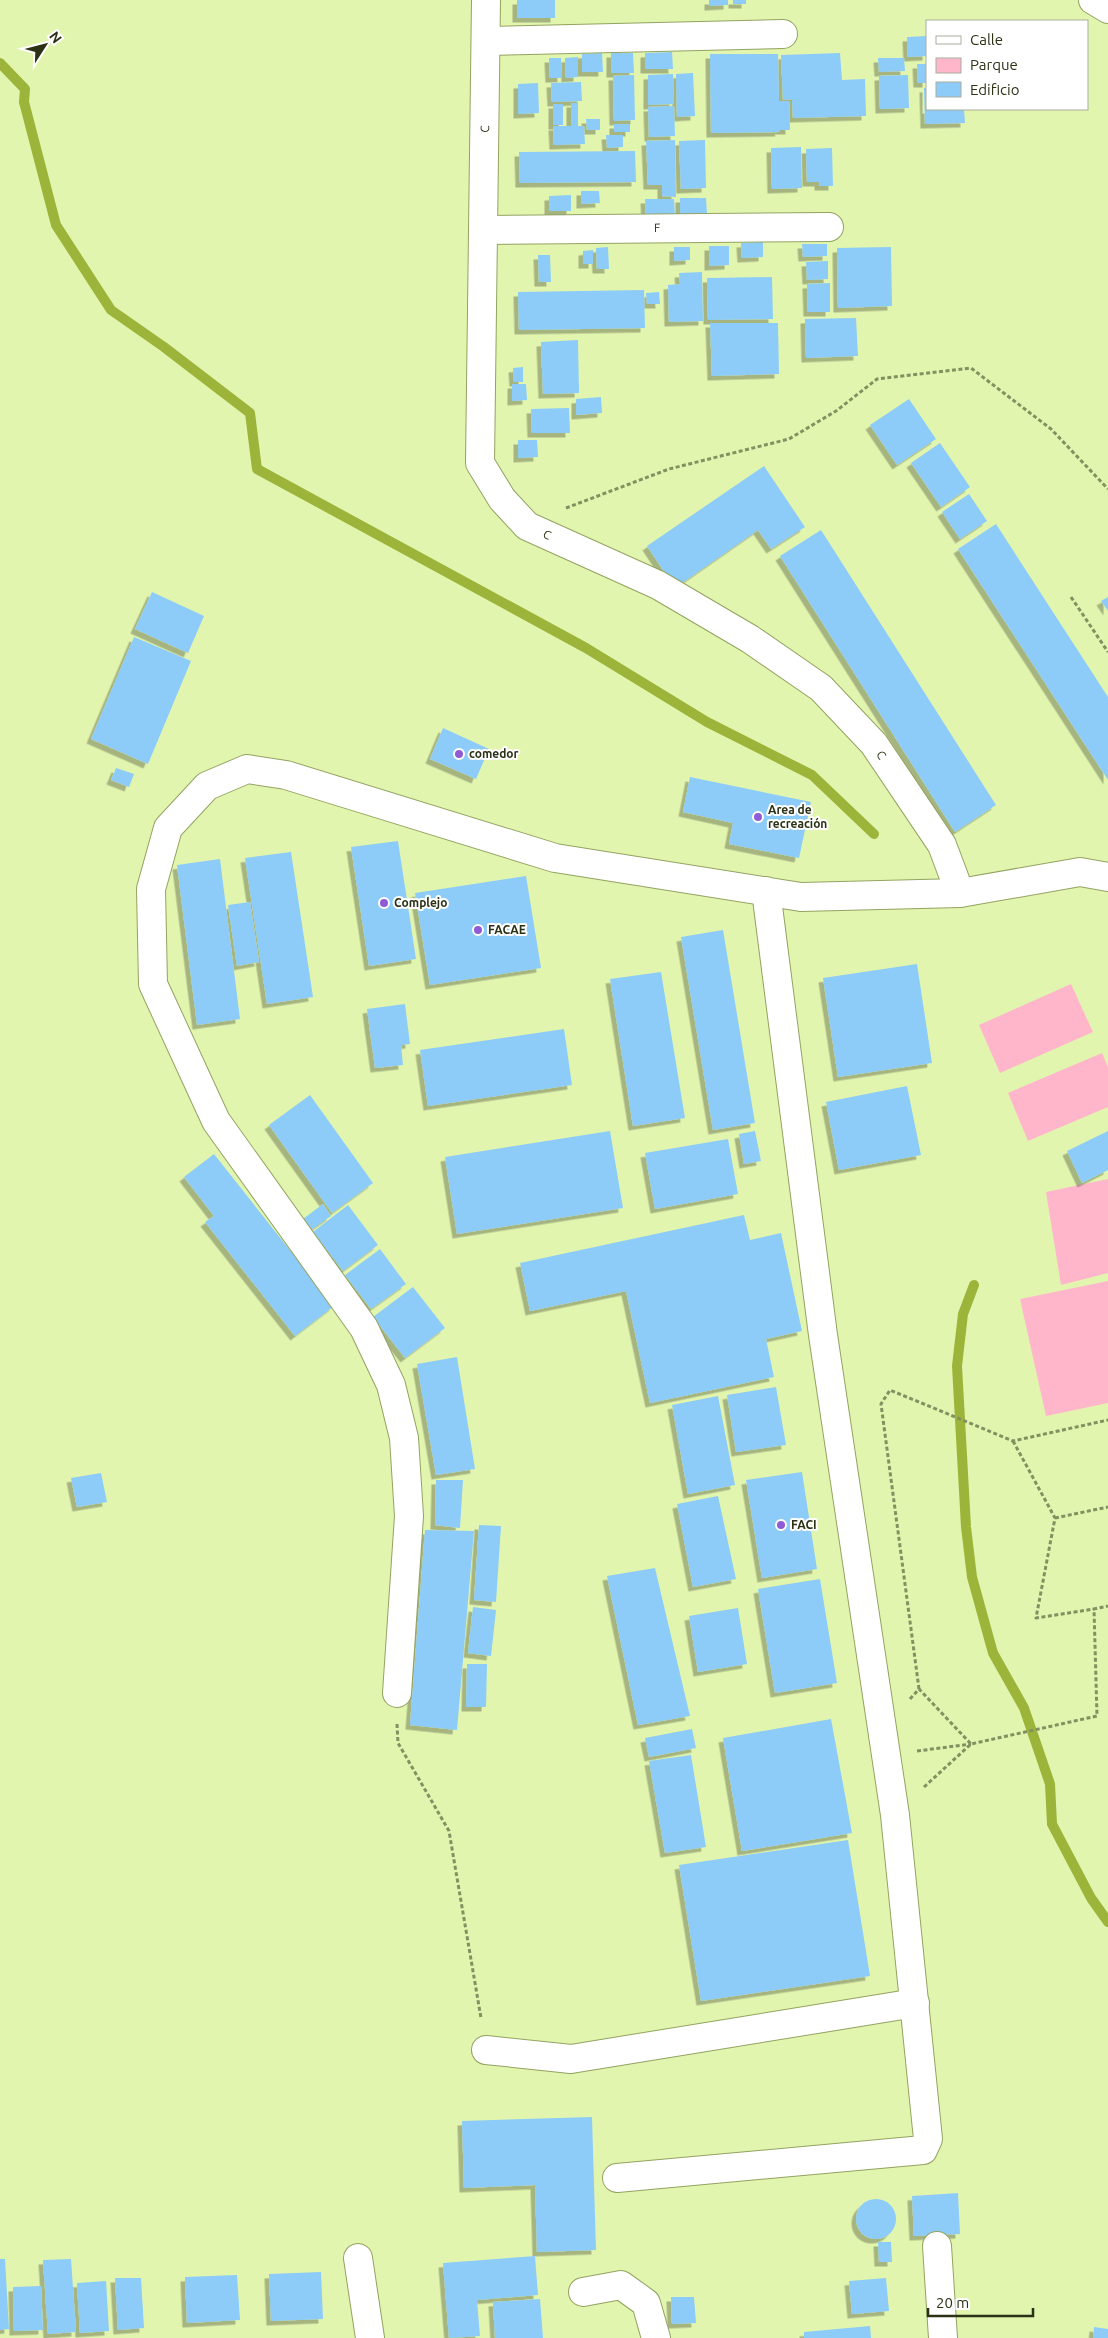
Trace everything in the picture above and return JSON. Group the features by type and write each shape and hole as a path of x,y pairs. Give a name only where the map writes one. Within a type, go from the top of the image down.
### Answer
{"street":[{"name":"C","path":"486,0 480,464 502,500 527,526 658,586 750,639 821,688 874,744 942,845 960,893"},
{"path":"1093,0 1108,9"},
{"path":"486,41 782,34"},
{"name":"F","path":"484,230 829,227"},
{"path":"397,1693 409,1516 404,1438 391,1385 364,1328 216,1121 153,984 151,889 168,828 207,786 247,769 286,775 555,858 801,896 960,893 1080,872 1108,878"},
{"path":"618,2178 923,2150 928,2139 895,1814 823,1335 766,891"},
{"path":"486,2050 571,2059 914,2003"},
{"path":"937,2246 943,2338"},
{"path":"358,2258 370,2338"},
{"path":"583,2292 621,2285 646,2303 656,2338"}],"path":[{"path":"527,526 581,501 668,469 789,439 836,411 877,379 971,368 1051,429 1108,488"},
{"path":"1071,597 1108,652"},
{"path":"971,1744 919,1689 881,1404 890,1390 991,1434 1013,1441 1108,1420"},
{"path":"1013,1441 1055,1518 1036,1618 1108,1606"},
{"path":"1055,1518 1108,1507"},
{"path":"910,1752 971,1744 1064,1725 1097,1716 1094,1608"},
{"path":"905,1705 919,1689"},
{"path":"397,1693 398,1743 449,1831 486,2050"},
{"path":"895,1814 971,1744"}],"green space":[{"path":"1071,984 1093,1032 1000,1073 979,1025"},
{"path":"1102,1053 1108,1067 1108,1107 1028,1141 1008,1093"},
{"path":"1108,1179 1108,1273 1061,1285 1046,1192"},
{"path":"1108,1281 1108,1403 1046,1416 1020,1299"}],"building":[{"path":"517,0 555,0 555,18 517,18"},
{"path":"709,0 728,0 728,5 709,6"},
{"path":"733,0 746,0 746,4 733,4"},
{"path":"926,36 926,56 908,57 907,37"},
{"path":"672,52 673,69 645,69 645,53"},
{"path":"602,53 603,72 582,72 582,54"},
{"path":"611,53 633,53 634,73 611,73"},
{"path":"840,53 842,80 865,79 866,116 793,118 792,99 783,100 781,55"},
{"path":"710,54 778,54 779,101 789,101 790,130 779,130 780,132 711,133"},
{"path":"578,57 578,77 566,78 565,58"},
{"path":"549,58 561,58 562,78 550,78"},
{"path":"878,58 904,58 905,71 879,72"},
{"path":"917,64 926,64 926,83 918,83"},
{"path":"693,73 695,116 677,117 676,74"},
{"path":"673,74 674,104 648,105 648,75"},
{"path":"634,75 635,120 614,121 613,76"},
{"path":"908,75 909,108 880,109 879,76"},
{"path":"581,82 582,101 552,102 551,83"},
{"path":"538,83 539,113 518,114 518,84"},
{"path":"924,88 926,88 926,110 964,110 965,123 925,124"},
{"path":"571,103 578,103 578,126 584,126 585,144 554,145 553,126 571,126"},
{"path":"553,104 563,104 563,125 553,125"},
{"path":"674,106 675,136 649,137 648,107"},
{"path":"586,119 600,119 600,130 587,130"},
{"path":"614,124 630,124 630,132 614,132"},
{"path":"606,135 623,135 623,147 607,148"},
{"path":"675,140 676,197 662,196 662,185 648,185 646,141"},
{"path":"705,140 706,188 681,189 679,141"},
{"path":"801,147 802,188 772,189 771,148"},
{"path":"832,148 833,186 819,186 819,182 807,182 806,149"},
{"path":"635,151 636,182 520,183 519,152"},
{"path":"581,191 599,191 600,203 581,204"},
{"path":"571,195 571,211 549,211 549,196"},
{"path":"680,198 706,198 707,214 680,214"},
{"path":"645,199 674,199 675,216 646,217"},
{"path":"763,242 763,257 742,258 741,243"},
{"path":"802,244 827,244 827,256 803,257"},
{"path":"709,246 729,246 729,265 709,266"},
{"path":"608,247 609,269 597,269 596,248"},
{"path":"674,247 690,247 690,260 674,261"},
{"path":"891,247 892,306 838,308 837,248"},
{"path":"593,250 593,264 583,264 583,251"},
{"path":"538,255 550,255 551,282 539,282"},
{"path":"828,261 828,279 807,280 806,262"},
{"path":"702,272 703,321 669,322 668,285 680,284 679,273"},
{"path":"772,277 773,319 708,320 707,278"},
{"path":"830,283 830,312 808,312 807,284"},
{"path":"644,290 645,328 519,330 518,292"},
{"path":"659,292 660,304 647,304 646,293"},
{"path":"856,318 858,356 806,358 805,319"},
{"path":"710,323 778,323 779,374 712,376"},
{"path":"578,340 579,393 543,394 541,342"},
{"path":"523,367 523,382 514,382 513,368"},
{"path":"512,384 526,384 527,400 512,401"},
{"path":"601,397 602,413 576,415 576,399"},
{"path":"909,399 936,439 897,465 870,425"},
{"path":"569,408 570,433 532,433 531,409"},
{"path":"518,440 537,440 538,457 518,458"},
{"path":"940,443 970,487 941,507 911,463"},
{"path":"764,466 805,527 771,549 758,530 675,588 647,546"},
{"path":"969,494 987,521 960,539 942,512"},
{"path":"996,524 1108,697 1108,780 958,549"},
{"path":"821,530 996,805 955,832 780,556"},
{"path":"152,592 204,616 188,653 135,629"},
{"path":"1108,597 1108,611 1101,601"},
{"path":"134,637 191,661 148,764 91,739"},
{"name":"comedor","path":"443,728 489,749 476,779 430,759"},
{"path":"116,768 134,774 129,787 111,780"},
{"name":"Area de recreación","path":"690,777 811,802 799,858 729,844 733,823 683,812"},
{"name":"Complejo","path":"398,841 416,959 369,966 351,847"},
{"path":"291,852 313,997 267,1004 245,858"},
{"path":"220,859 240,1019 197,1025 177,865"},
{"name":"FACAE","path":"526,876 541,968 430,985 415,893"},
{"path":"250,902 259,962 237,966 228,905"},
{"path":"723,930 755,1123 713,1130 681,937"},
{"path":"917,964 932,1063 838,1077 823,978"},
{"path":"661,972 685,1118 633,1126 610,979"},
{"path":"405,1004 410,1044 401,1045 403,1065 375,1068 367,1009"},
{"path":"564,1029 572,1085 428,1106 420,1050"},
{"path":"907,1086 921,1155 839,1170 826,1102"},
{"path":"310,1095 373,1183 332,1213 269,1125"},
{"path":"610,1131 623,1208 457,1234 445,1157"},
{"path":"755,1131 761,1161 744,1164 739,1134"},
{"path":"1108,1131 1108,1170 1082,1183 1067,1151"},
{"path":"728,1139 738,1194 655,1209 645,1153"},
{"path":"214,1154 334,1306 295,1336 205,1222 214,1216 184,1177"},
{"path":"323,1204 331,1216 311,1230 303,1219"},
{"path":"348,1205 378,1245 343,1271 313,1232"},
{"path":"744,1215 750,1240 781,1233 802,1331 766,1339 774,1377 650,1403 626,1291 530,1311 520,1263"},
{"path":"380,1249 406,1284 371,1309 345,1275"},
{"path":"413,1287 445,1328 405,1358 373,1317"},
{"path":"457,1357 475,1469 436,1475 417,1364"},
{"path":"776,1387 786,1445 736,1452 727,1395"},
{"path":"718,1396 735,1485 688,1494 672,1405"},
{"name":"FACI","path":"802,1472 817,1569 762,1578 746,1480"},
{"path":"101,1473 107,1502 77,1507 71,1478"},
{"path":"436,1480 463,1480 460,1528 435,1525"},
{"path":"718,1496 736,1579 693,1587 677,1504"},
{"path":"479,1525 501,1526 496,1602 474,1600"},
{"path":"425,1530 474,1531 457,1730 410,1725"},
{"path":"655,1568 690,1716 638,1725 607,1576"},
{"path":"820,1579 837,1683 775,1693 758,1589"},
{"path":"473,1607 496,1610 491,1656 468,1653"},
{"path":"738,1608 747,1664 698,1672 689,1616"},
{"path":"467,1664 487,1664 486,1707 466,1707"},
{"path":"831,1719 852,1833 742,1851 723,1738"},
{"path":"692,1729 696,1748 649,1757 645,1738"},
{"path":"691,1755 706,1847 665,1853 649,1761"},
{"path":"848,1840 870,1976 701,2001 679,1865"},
{"path":"592,2117 596,2250 537,2252 535,2185 464,2188 462,2121"},
{"path":"958,2193 960,2234 914,2236 912,2196"},
{"path":"880,2199 887,2202 893,2208 896,2219 895,2227 887,2236 880,2239 872,2239 865,2236 857,2227 856,2215 859,2208 868,2200"},
{"path":"878,2242 891,2242 892,2262 879,2262"},
{"path":"535,2256 538,2295 477,2300 480,2336 449,2338 443,2263"},
{"path":"0,2259 5,2259 9,2329 0,2330"},
{"path":"71,2259 76,2332 48,2334 43,2260"},
{"path":"321,2272 323,2319 271,2321 269,2274"},
{"path":"237,2275 240,2320 187,2323 185,2277"},
{"path":"115,2278 141,2278 144,2328 118,2330"},
{"path":"886,2278 889,2311 852,2314 849,2281"},
{"path":"106,2281 109,2331 80,2333 77,2283"},
{"path":"41,2286 43,2330 14,2331 13,2287"},
{"path":"671,2297 694,2297 696,2323 672,2324"},
{"path":"540,2299 543,2338 495,2338 493,2302"},
{"path":"870,2326 871,2338 804,2338 804,2332"},
{"path":"1094,2327 1108,2329 1108,2338 1093,2338"}],"waterway":[{"path":"0,63 25,89 24,102 56,225 111,310 164,347 250,413 257,469 586,648 707,722 812,775 874,834"},
{"path":"974,1285 963,1314 957,1366 966,1527 972,1577 993,1653 1024,1708 1050,1784 1052,1824 1091,1898 1108,1922"}],"place":[{"name":"comedor","path":"459,754"},
{"name":"Area de recreación","path":"758,817"},
{"name":"Complejo","path":"384,903"},
{"name":"FACAE","path":"478,930"},
{"name":"FACI","path":"781,1525"}]}
